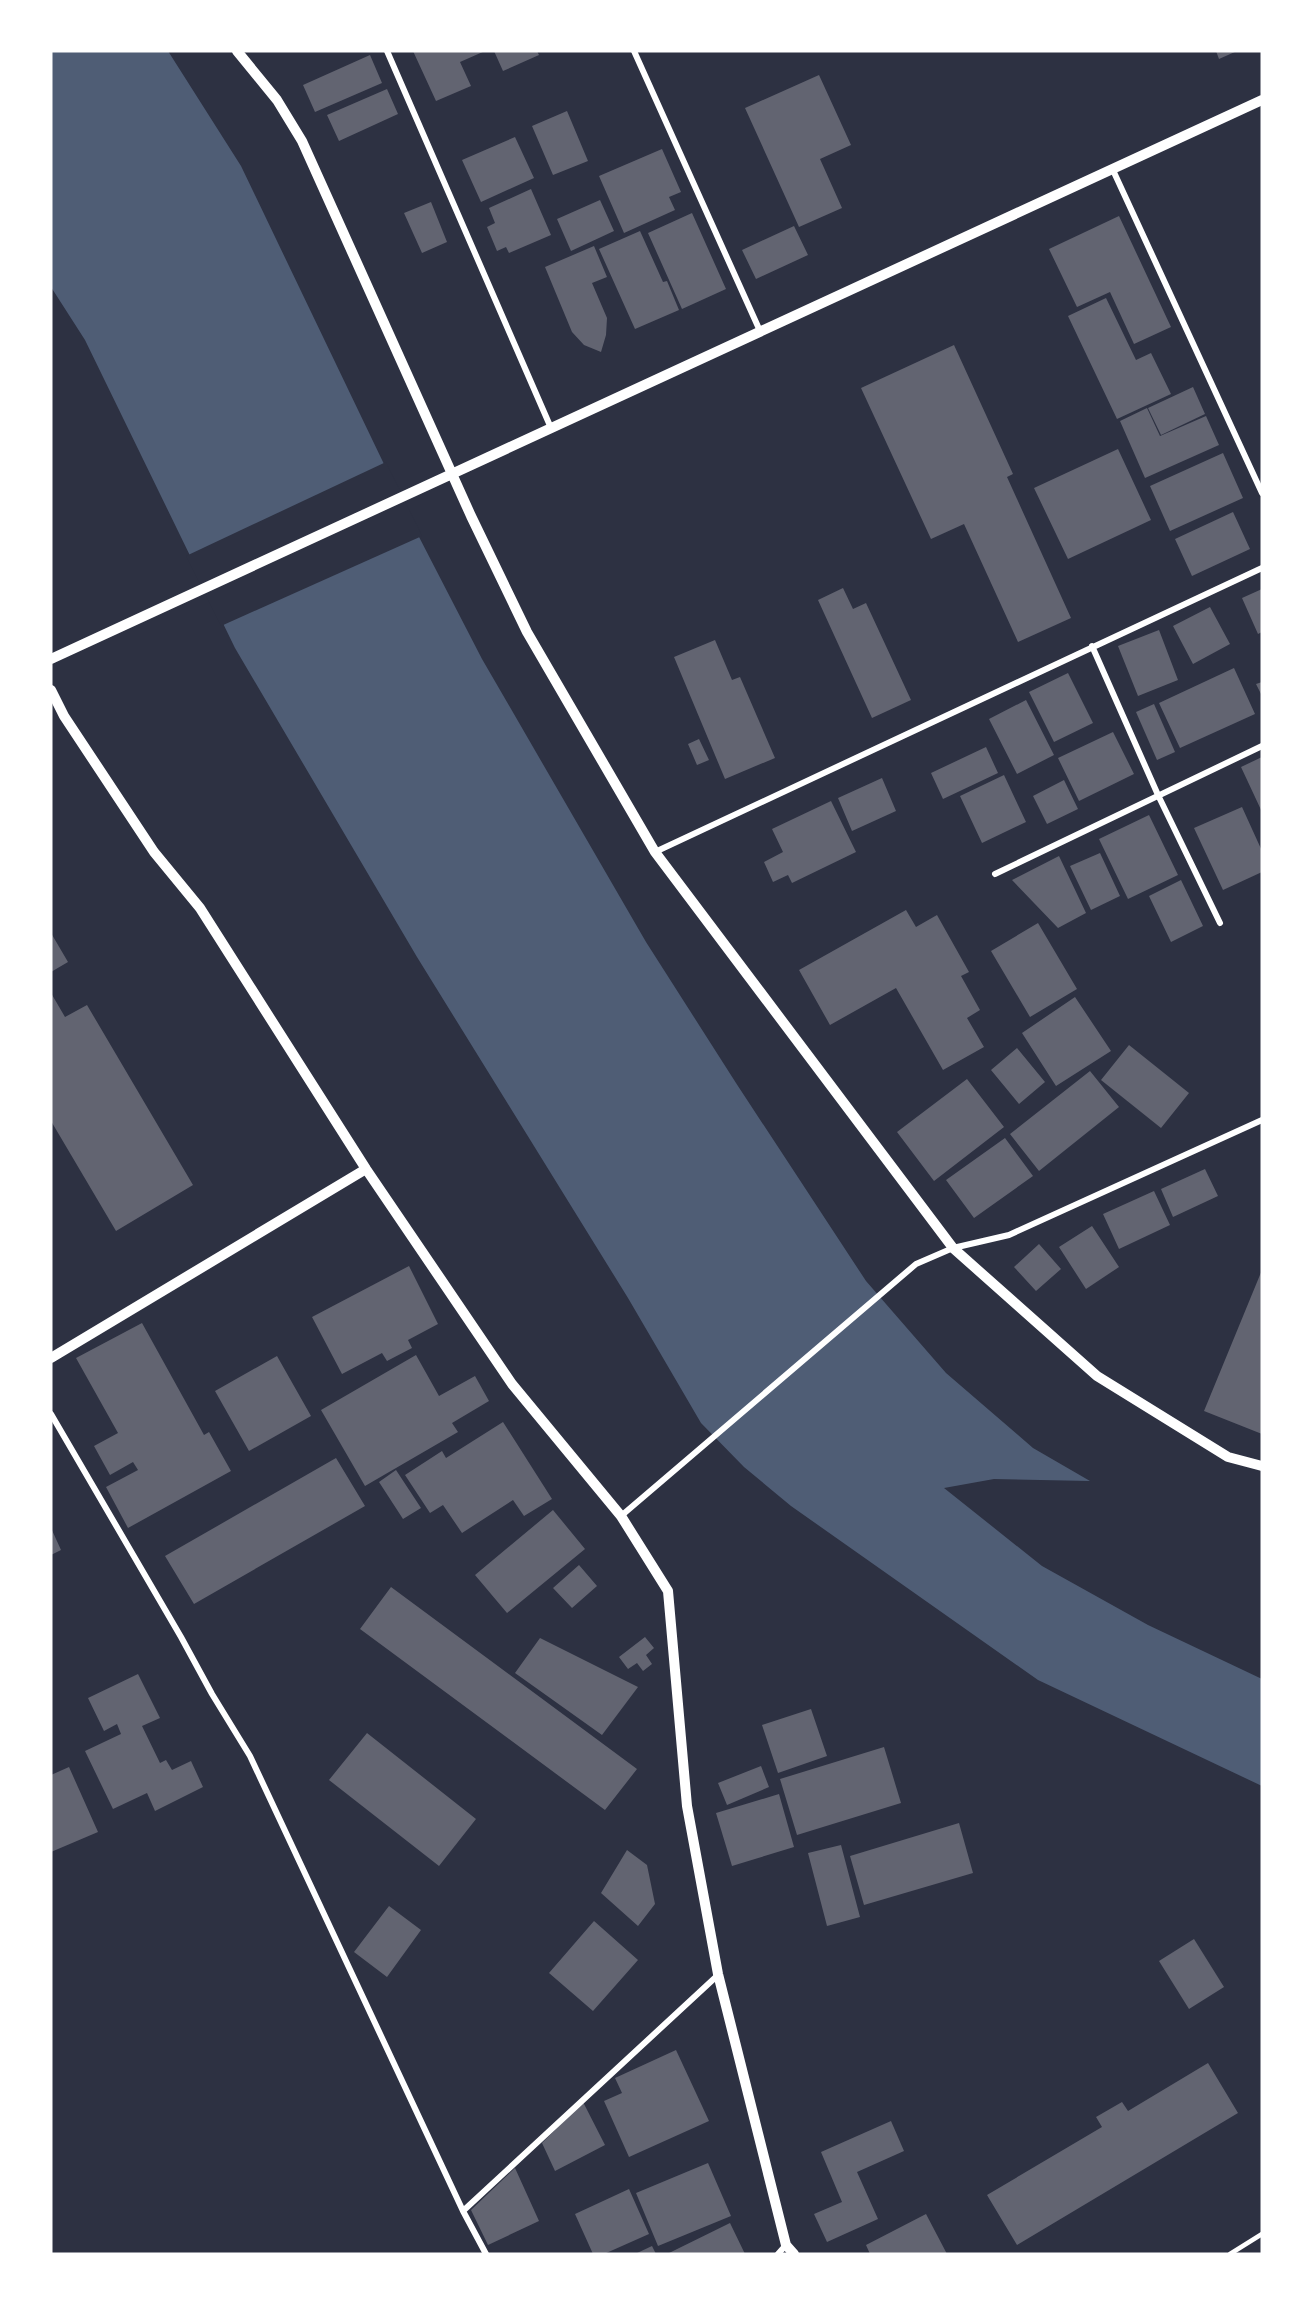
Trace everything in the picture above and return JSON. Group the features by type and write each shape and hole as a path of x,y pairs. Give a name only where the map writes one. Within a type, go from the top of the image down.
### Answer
{"street":[{"path":"237,51 277,100 302,141 452,473 527,632 655,852 952,1248 1097,1376 1228,1457 1262,1466"},
{"path":"387,51 551,428"},
{"path":"633,51 760,331"},
{"path":"51,659 1262,100"},
{"path":"1112,168 1262,493"},
{"path":"655,852 1262,568"},
{"path":"1092,646 1158,795 1220,923"},
{"path":"51,690 64,716 154,852 200,908 366,1169 512,1384 621,1516 668,1591 687,1806 718,1974 786,2245 794,2254"},
{"path":"995,874 1262,746"},
{"path":"621,1516 916,1264 952,1248 1009,1236 1262,1120"},
{"path":"51,1358 366,1169"},
{"path":"51,1414 250,1756 463,2211 486,2254"},
{"path":"463,2211 718,1974"},
{"path":"778,2254 786,2245"}],"lane":[{"path":"1230,2254 1262,2234"}],"water":[{"path":"51,51 168,51 241,166 418,535 482,659 646,942 736,1083 866,1281 946,1373 1033,1448 1090,1481 994,1479 944,1488 1042,1566 1148,1625 1262,1679 1262,1786 1038,1680 791,1506 744,1467 701,1423 628,1298 417,957 235,648 85,340 51,287"}],"pier":[{"path":"386,462 422,536 221,626 186,556"}],"building":[{"path":"413,51 485,51 460,62 471,86 436,101"},
{"path":"494,51 537,51 539,55 503,71"},
{"path":"1216,51 1237,51 1219,59"},
{"path":"370,55 382,83 315,112 303,85"},
{"path":"819,75 851,145 820,159 842,208 799,227 745,108"},
{"path":"387,89 398,114 339,141 327,115"},
{"path":"567,111 588,161 553,175 532,126"},
{"path":"515,137 534,178 481,202 462,160"},
{"path":"662,149 681,192 669,197 675,210 624,233 599,176"},
{"path":"531,189 551,235 509,253 506,247 497,251 487,227 495,223 489,208"},
{"path":"600,200 614,231 571,251 557,219"},
{"path":"431,202 447,242 422,253 404,213"},
{"path":"692,213 726,289 682,309 648,233"},
{"path":"1119,216 1171,327 1134,344 1110,292 1077,307 1049,249"},
{"path":"794,226 808,255 756,279 742,250"},
{"path":"640,231 663,282 667,281 679,310 635,329 599,249"},
{"path":"594,246 607,277 592,283 607,318 606,335 601,352 584,345 572,332 545,267"},
{"path":"1106,298 1136,360 1151,353 1171,394 1117,419 1068,316"},
{"path":"954,345 1013,474 1007,477 1071,618 1018,642 964,524 931,539 861,388"},
{"path":"1193,387 1205,414 1161,435 1148,408"},
{"path":"1147,408 1160,436 1206,416 1219,445 1145,478 1120,421"},
{"path":"1118,449 1151,520 1068,559 1034,488"},
{"path":"1223,453 1243,498 1170,531 1150,486"},
{"path":"1233,512 1250,549 1192,576 1175,539"},
{"path":"843,588 853,609 866,603 911,700 872,718 818,600"},
{"path":"1262,589 1262,632 1258,634 1242,598"},
{"path":"1210,607 1230,644 1193,664 1173,626"},
{"path":"1159,630 1178,680 1138,696 1118,646"},
{"path":"715,640 732,680 740,677 775,758 725,779 674,657"},
{"path":"1234,668 1255,714 1180,748 1159,703"},
{"path":"1068,673 1093,723 1054,742 1029,692"},
{"path":"1262,682 1262,696 1256,684"},
{"path":"1026,700 1054,755 1017,774 989,719"},
{"path":"1154,704 1175,752 1157,760 1136,712"},
{"path":"1113,732 1134,774 1079,801 1058,758"},
{"path":"699,739 709,760 697,765 688,744"},
{"path":"986,747 998,773 943,799 931,773"},
{"path":"1262,757 1262,812 1241,767"},
{"path":"1004,775 1026,822 982,843 960,796"},
{"path":"882,778 896,811 852,831 838,798"},
{"path":"1064,780 1078,809 1047,824 1033,796"},
{"path":"831,801 856,852 792,883 788,875 773,882 764,862 783,852 772,829"},
{"path":"1242,807 1262,851 1262,872 1223,890 1194,828"},
{"path":"1149,815 1178,875 1128,899 1099,839"},
{"path":"1100,853 1120,896 1091,910 1070,866"},
{"path":"1059,856 1086,913 1058,928 1012,880"},
{"path":"1181,880 1203,926 1171,942 1149,896"},
{"path":"906,910 916,927 937,915 969,972 961,976 980,1010 967,1018 984,1047 943,1070 896,988 830,1025 799,970"},
{"path":"1038,923 1077,989 1030,1017 991,951"},
{"path":"51,933 68,962 51,972"},
{"path":"51,993 65,1017 87,1005 193,1185 116,1231 51,1121"},
{"path":"1075,997 1111,1051 1056,1086 1022,1033"},
{"path":"1129,1045 1189,1093 1161,1128 1101,1080"},
{"path":"1017,1048 1045,1082 1019,1104 991,1070"},
{"path":"1090,1071 1119,1107 1039,1171 1010,1134"},
{"path":"967,1079 1004,1127 934,1181 897,1132"},
{"path":"1005,1138 1033,1176 974,1218 946,1180"},
{"path":"1205,1169 1218,1196 1173,1217 1161,1189"},
{"path":"1154,1191 1170,1225 1119,1249 1103,1214"},
{"path":"1092,1226 1119,1267 1086,1289 1059,1247"},
{"path":"1039,1244 1061,1269 1036,1291 1014,1267"},
{"path":"409,1266 438,1324 408,1340 412,1348 387,1361 382,1353 342,1374 312,1317"},
{"path":"1262,1270 1262,1434 1204,1411"},
{"path":"142,1323 204,1435 209,1432 231,1471 128,1528 106,1487 138,1470 133,1462 110,1475 94,1446 118,1433 76,1358"},
{"path":"416,1355 439,1396 475,1376 489,1401 452,1423 458,1432 365,1486 321,1410"},
{"path":"277,1356 311,1416 249,1451 215,1391"},
{"path":"503,1422 552,1499 524,1516 513,1500 462,1533 443,1505 430,1513 405,1475 442,1451 446,1458"},
{"path":"336,1458 365,1506 194,1604 165,1556"},
{"path":"396,1470 421,1508 403,1519 379,1482"},
{"path":"553,1510 585,1549 507,1613 475,1575"},
{"path":"51,1528 61,1550 51,1555"},
{"path":"579,1565 597,1586 572,1608 553,1588"},
{"path":"391,1587 637,1769 605,1810 360,1629"},
{"path":"645,1637 654,1648 646,1655 652,1664 643,1671 637,1663 628,1669 619,1657"},
{"path":"540,1638 638,1687 602,1735 515,1673"},
{"path":"138,1674 160,1718 142,1726 160,1763 166,1760 172,1770 191,1761 203,1787 155,1811 147,1793 113,1809 85,1751 121,1734 117,1724 104,1731 88,1698"},
{"path":"811,1709 827,1756 778,1773 762,1725"},
{"path":"367,1733 476,1819 439,1866 329,1780"},
{"path":"884,1747 901,1803 797,1835 780,1779"},
{"path":"761,1766 769,1787 727,1805 718,1783"},
{"path":"69,1767 98,1832 51,1852 51,1775"},
{"path":"779,1794 794,1847 732,1866 716,1813"},
{"path":"959,1823 973,1873 864,1905 850,1856"},
{"path":"841,1845 860,1917 827,1926 808,1853"},
{"path":"627,1850 647,1865 655,1904 638,1926 601,1893"},
{"path":"389,1906 421,1930 387,1977 354,1952"},
{"path":"594,1921 638,1960 593,2011 549,1973"},
{"path":"1194,1939 1224,1987 1189,2009 1159,1961"},
{"path":"676,2050 709,2121 629,2157 604,2101 622,2093 615,2078"},
{"path":"1208,2063 1238,2113 1017,2245 987,2195 1102,2127 1096,2117 1122,2102 1128,2111"},
{"path":"583,2102 605,2145 555,2171 542,2143"},
{"path":"891,2121 904,2151 857,2172 878,2219 827,2242 814,2214 842,2202 821,2152"},
{"path":"708,2163 731,2216 658,2246 636,2193"},
{"path":"515,2168 539,2221 488,2245 471,2210"},
{"path":"629,2189 649,2234 604,2254 593,2254 575,2214"},
{"path":"926,2214 947,2254 870,2254 866,2245"},
{"path":"730,2223 745,2254 667,2254"},
{"path":"652,2246 656,2254 635,2254"}]}
